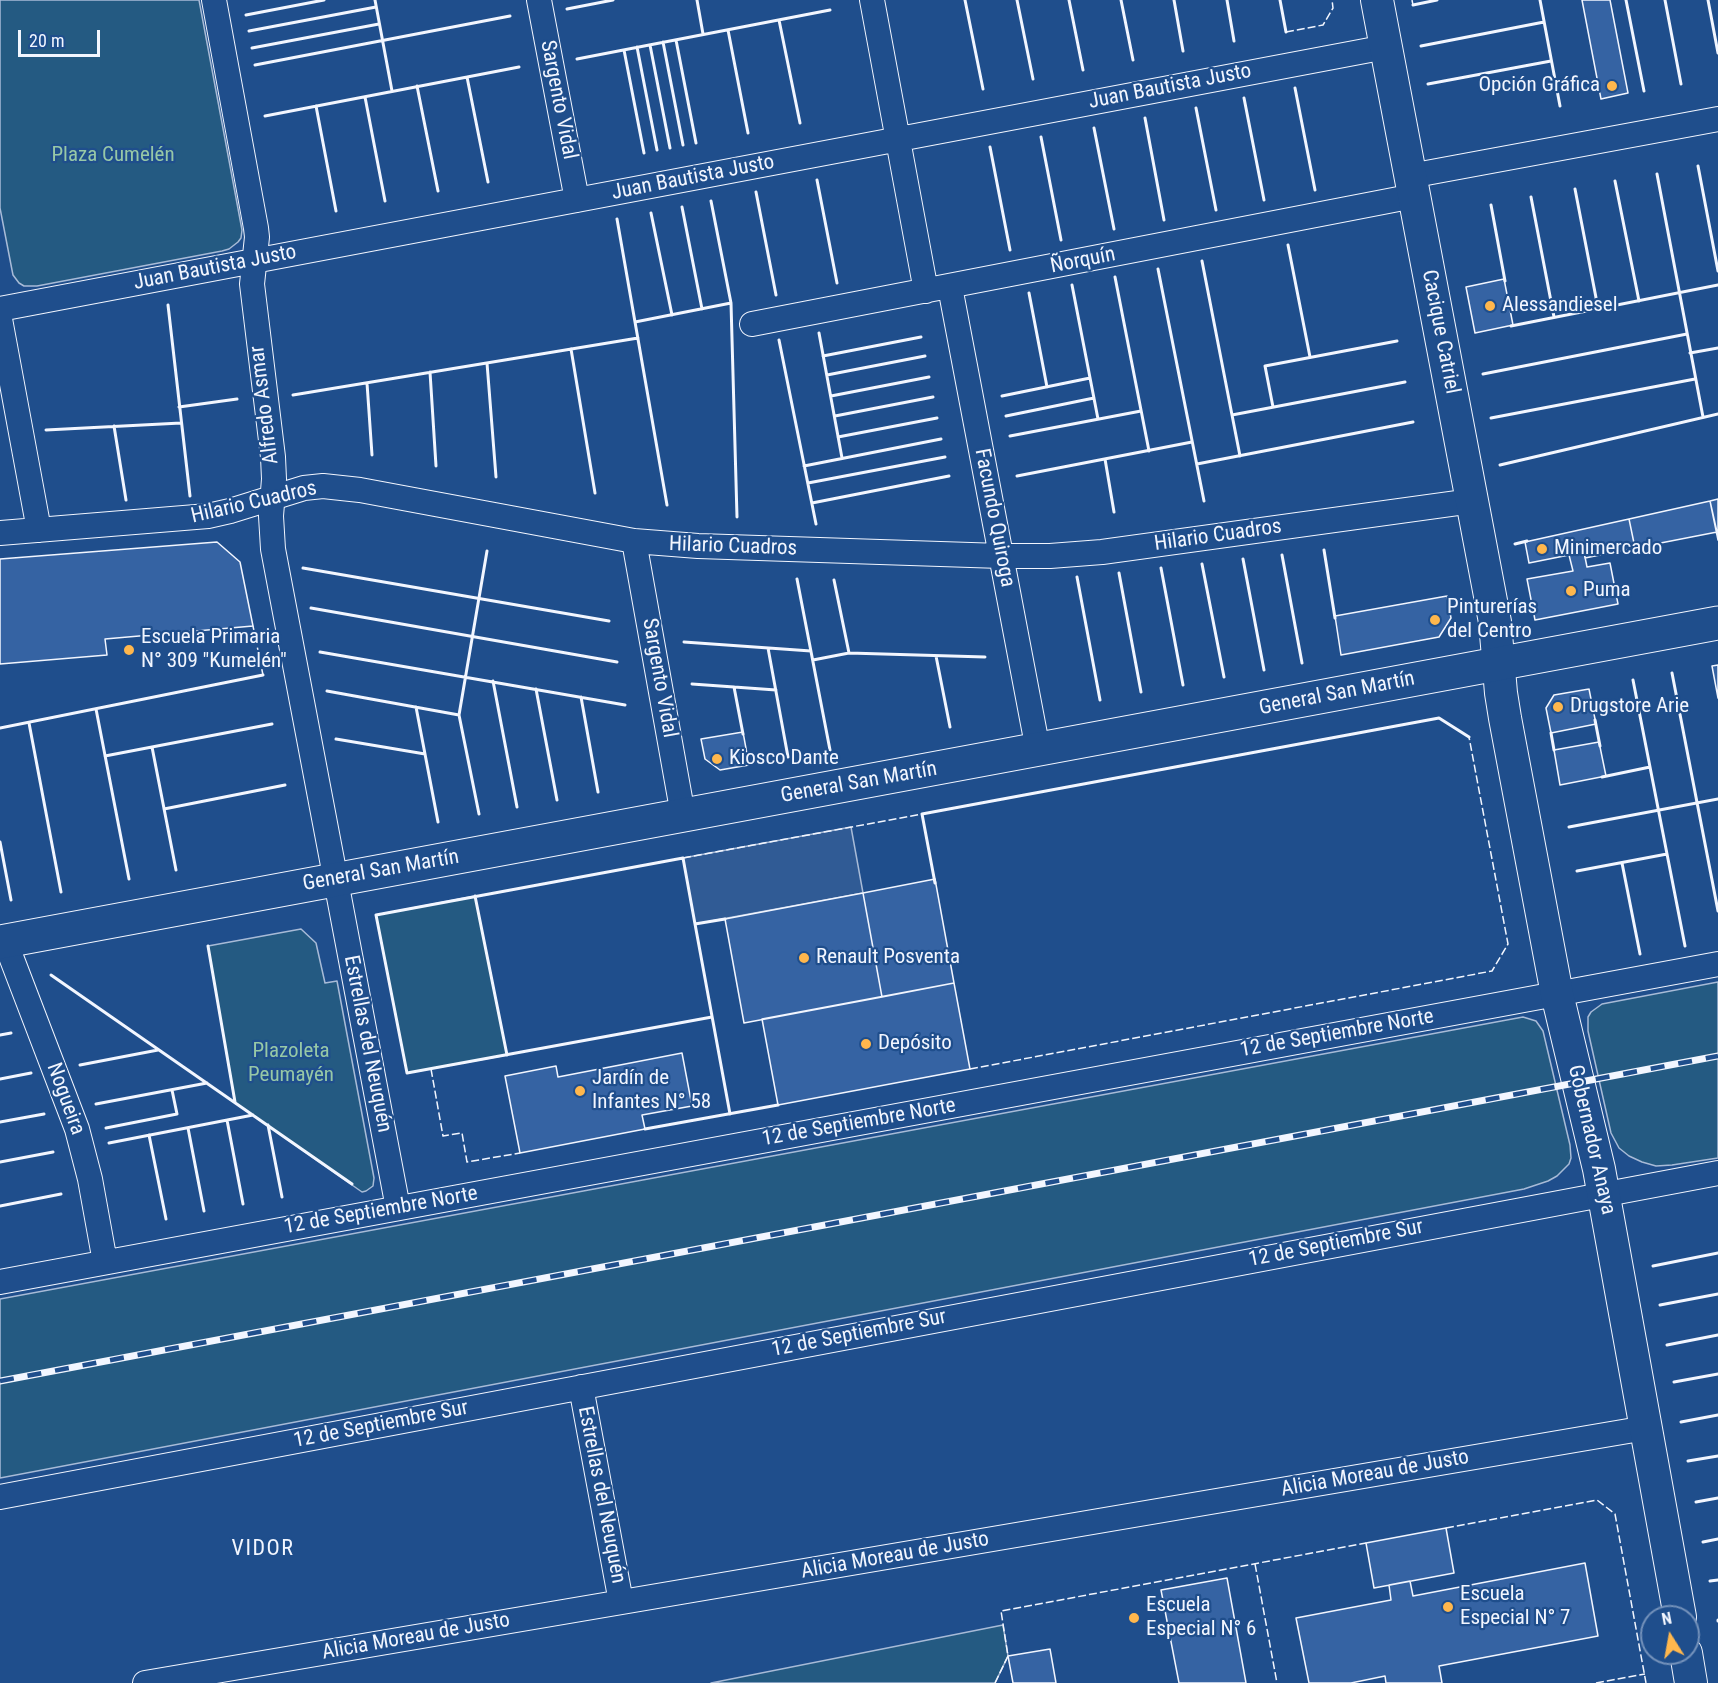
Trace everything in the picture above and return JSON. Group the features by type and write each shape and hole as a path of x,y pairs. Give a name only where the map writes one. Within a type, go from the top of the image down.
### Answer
{"main road":[{"name":"General San Martín","path":"2,941 1718,623"}],"street":[{"name":"Alfredo Asmar","path":"214,0 257,237 253,261 252,296 273,456 271,516 273,549 336,880"},
{"name":"Sargento Vidal","path":"539,0 577,200"},
{"name":"Facundo Quiroga","path":"872,0 898,139 938,289 1001,556 1038,750"},
{"name":"Cacique Catriel","path":"1377,0 1497,634 1499,664"},
{"name":"Juan Bautista Justo","path":"0,309 1386,47"},
{"path":"1412,186 1718,119"},
{"name":"Ñorquín","path":"752,324 938,289 1412,186"},
{"path":"0,319 39,530"},
{"name":"Hilario Cuadros","path":"0,533 208,516 304,488 322,486 634,541 698,546 1050,556 1093,553 1472,501"},
{"name":"Sargento Vidal","path":"634,541 683,815"},
{"name":"Gobernador Anaya","path":"1499,664 1505,718 1557,994 1604,1193 1678,1605"},
{"name":"Estrellas del Neuquén","path":"336,880 398,1208"},
{"name":"Nogueira","path":"2,941 77,1129 84,1153 105,1262"},
{"name":"12 de Septiembre Norte","path":"0,1282 1718,964"},
{"name":"12 de Septiembre Sur","path":"0,1497 1718,1173"},
{"name":"Estrellas del Neuquén","path":"581,1387 621,1602"},
{"name":"Alicia Moreau de Justo","path":"145,1683 1646,1428"},
{"path":"1688,1665 1691,1683"}],"green space":[{"name":"Plaza Cumelén","path":"0,0 199,0 242,230 238,242 222,251 37,286 24,286 19,283 13,275 0,208"},
{"path":"475,896 507,1055 407,1073 376,915"},
{"name":"Plazoleta Peumayén","path":"301,929 316,943 325,983 337,981 374,1178 373,1186 362,1192 235,1103 208,946"},
{"path":"1718,982 1718,1158 1656,1166 1629,1156 1619,1148 1611,1133 1588,1031 1588,1017 1602,1004"},
{"path":"1523,1017 1536,1021 1543,1031 1570,1145 1571,1158 1569,1164 1557,1176 1524,1189 0,1478 0,1299"},
{"path":"1003,1625 1008,1656 995,1683 711,1683"}],"shaded area":[{"path":"851,827 863,893 695,924 683,858"}],"building":[{"path":"1582,0 1610,0 1628,93 1601,99"},
{"name":"Alessandiesel","path":"1504,279 1513,325 1475,333 1466,287"},
{"path":"1718,499 1718,540 1710,501"},
{"path":"1710,501 1717,532 1635,548 1629,519"},
{"path":"1629,519 1635,548 1585,558 1584,552 1529,563 1525,542"},
{"name":"Escuela Primaria N° 309 \"Kumelén\"","path":"217,542 240,562 253,626 105,639 107,655 0,664 0,559"},
{"path":"1584,552 1587,567 1610,563 1618,604 1535,620 1527,579 1573,571 1569,555"},
{"path":"1447,596 1451,618 1439,637 1341,655 1335,616"},
{"path":"1718,665 1718,698 1712,666"},
{"path":"1589,689 1596,724 1551,733 1546,708 1554,695"},
{"path":"743,732 749,765 720,770 705,759 701,739"},
{"path":"1599,742 1606,776 1560,785 1554,750"},
{"path":"935,879 954,983 882,997 863,893"},
{"name":"Renault Posventa","path":"863,893 882,997 744,1023 725,919"},
{"name":"Depósito","path":"954,983 970,1069 778,1105 762,1019"},
{"path":"682,1053 692,1106 642,1115 645,1129 520,1153 505,1076 556,1066 558,1077"},
{"path":"1446,1528 1454,1573 1374,1588 1366,1543"},
{"path":"1585,1563 1598,1636 1439,1666 1442,1683 1386,1683 1385,1676 1351,1683 1309,1683 1296,1618 1391,1600 1389,1585 1410,1581 1413,1596"},
{"path":"1227,1578 1246,1683 1179,1683 1161,1590"},
{"path":"1050,1649 1056,1683 1013,1683 1008,1656"}],"railway":[{"path":"0,1381 1718,1056"}],"fence":[{"path":"1286,32 1323,25 1333,8 1332,0"},
{"path":"1412,0 1413,5"},
{"path":"253,626 263,675"},
{"path":"970,1069 1492,971 1508,944 1469,737"},
{"path":"683,858 922,814"},
{"path":"431,1069 443,1136 462,1133 467,1162 520,1153"},
{"path":"1446,1528 1597,1500 1615,1514 1646,1683"},
{"path":"995,1683 1008,1656 1001,1611 1366,1543"},
{"path":"1255,1564 1277,1683"},
{"path":"1596,1683 1645,1674"}],"wall":[{"path":"246,15 324,0"},
{"path":"375,0 392,91"},
{"path":"567,9 613,0"},
{"path":"697,0 703,34"},
{"path":"965,0 983,89"},
{"path":"1017,0 1033,79"},
{"path":"1069,0 1083,70"},
{"path":"1121,0 1133,60"},
{"path":"1174,0 1183,51"},
{"path":"1227,0 1234,41"},
{"path":"1280,0 1286,32"},
{"path":"1413,5 1437,0"},
{"path":"1540,0 1560,106"},
{"path":"1626,0 1644,91"},
{"path":"1665,0 1681,84"},
{"path":"1708,0 1718,53"},
{"path":"249,31 376,7"},
{"path":"577,59 830,10"},
{"path":"255,65 510,16"},
{"path":"779,20 800,123"},
{"path":"1421,46 1544,22"},
{"path":"252,48 379,24"},
{"path":"728,30 748,133"},
{"path":"676,40 696,143"},
{"path":"663,42 683,145"},
{"path":"650,45 670,148"},
{"path":"637,47 657,150"},
{"path":"624,50 644,153"},
{"path":"1428,84 1551,61"},
{"path":"265,116 519,67"},
{"path":"467,77 488,182"},
{"path":"417,86 438,191"},
{"path":"1295,88 1315,190"},
{"path":"365,97 385,201"},
{"path":"1244,98 1264,200"},
{"path":"316,106 336,211"},
{"path":"1196,108 1216,210"},
{"path":"1145,118 1164,220"},
{"path":"1094,128 1114,229"},
{"path":"1041,137 1061,240"},
{"path":"990,147 1010,250"},
{"path":"1698,166 1718,271"},
{"path":"1657,174 1703,417"},
{"path":"817,180 837,283"},
{"path":"1615,181 1639,301"},
{"path":"1575,189 1598,308"},
{"path":"756,192 776,295"},
{"path":"1531,197 1554,317"},
{"path":"711,201 731,303 737,517"},
{"path":"1491,205 1505,281"},
{"path":"682,207 702,309"},
{"path":"651,213 672,315"},
{"path":"617,219 667,505"},
{"path":"1288,245 1310,357"},
{"path":"1202,261 1240,456"},
{"path":"1158,269 1204,501"},
{"path":"1115,277 1149,451"},
{"path":"1072,285 1098,419"},
{"path":"1511,326 1718,285"},
{"path":"1029,293 1047,387"},
{"path":"635,322 731,303"},
{"path":"168,305 190,496"},
{"path":"819,333 842,458"},
{"path":"1483,374 1687,334"},
{"path":"823,356 921,337"},
{"path":"293,395 638,338"},
{"path":"779,340 816,524"},
{"path":"1273,407 1265,366 1397,341"},
{"path":"1690,353 1718,348"},
{"path":"571,349 595,493"},
{"path":"827,375 925,356"},
{"path":"487,363 496,477"},
{"path":"430,372 436,466"},
{"path":"831,396 929,377"},
{"path":"1002,396 1090,378"},
{"path":"1491,418 1695,379"},
{"path":"1232,415 1405,382"},
{"path":"367,383 372,455"},
{"path":"835,416 933,397"},
{"path":"1006,416 1094,398"},
{"path":"179,407 237,399"},
{"path":"1010,436 1141,411"},
{"path":"1500,465 1718,414"},
{"path":"838,437 937,418"},
{"path":"1197,464 1413,422"},
{"path":"46,430 181,423"},
{"path":"114,426 126,500"},
{"path":"804,466 941,439"},
{"path":"1017,476 1192,442"},
{"path":"808,483 945,457"},
{"path":"1105,459 1114,512"},
{"path":"812,503 949,476"},
{"path":"1515,544 1527,541"},
{"path":"1324,550 1335,618"},
{"path":"479,814 459,715 487,551"},
{"path":"1282,555 1302,663"},
{"path":"1243,559 1264,670"},
{"path":"1202,564 1224,677"},
{"path":"303,568 609,621"},
{"path":"1161,568 1183,685"},
{"path":"1119,573 1141,692"},
{"path":"1077,577 1100,700"},
{"path":"797,579 830,750"},
{"path":"834,580 849,653"},
{"path":"311,608 617,662"},
{"path":"684,642 811,651"},
{"path":"768,648 788,757"},
{"path":"320,652 625,705"},
{"path":"813,660 849,653 985,657"},
{"path":"936,656 950,727"},
{"path":"1672,673 1718,911"},
{"path":"0,728 263,675"},
{"path":"1633,680 1685,946"},
{"path":"493,681 517,807"},
{"path":"692,684 776,690"},
{"path":"734,687 743,734"},
{"path":"536,689 557,800"},
{"path":"327,691 459,715"},
{"path":"581,697 598,792"},
{"path":"416,707 438,822"},
{"path":"96,709 129,879"},
{"path":"935,883 922,814 1439,718 1469,737"},
{"path":"1595,720 1600,746"},
{"path":"29,723 61,892"},
{"path":"105,756 272,724"},
{"path":"1551,733 1554,750"},
{"path":"336,739 425,754"},
{"path":"152,747 176,870"},
{"path":"1602,777 1650,767"},
{"path":"164,809 285,785"},
{"path":"1569,827 1718,799"},
{"path":"0,842 11,900"},
{"path":"1577,871 1667,854"},
{"path":"712,1017 407,1073 376,915 683,858 730,1114"},
{"path":"1622,863 1640,954"},
{"path":"475,896 507,1055"},
{"path":"695,924 725,919"},
{"path":"208,946 235,1102"},
{"path":"51,975 352,1184"},
{"path":"0,1035 11,1033"},
{"path":"80,1065 158,1050"},
{"path":"0,1079 31,1073"},
{"path":"96,1104 207,1083"},
{"path":"106,1128 177,1114 172,1090"},
{"path":"645,1129 778,1105"},
{"path":"0,1122 44,1114"},
{"path":"109,1143 253,1115"},
{"path":"227,1120 243,1204"},
{"path":"268,1125 282,1197"},
{"path":"188,1128 204,1211"},
{"path":"149,1135 166,1219"},
{"path":"0,1162 53,1152"},
{"path":"0,1206 61,1194"},
{"path":"1653,1266 1718,1253"},
{"path":"1660,1305 1718,1294"},
{"path":"1667,1345 1718,1335"},
{"path":"1674,1382 1718,1374"},
{"path":"1681,1422 1718,1415"},
{"path":"1688,1461 1718,1456"},
{"path":"1696,1502 1718,1498"},
{"path":"1703,1542 1718,1539"},
{"path":"1710,1581 1718,1580"}],"place":[{"name":"Opción Gráfica","path":"1612,86"},
{"name":"Alessandiesel","path":"1490,306"},
{"name":"Minimercado","path":"1542,549"},
{"name":"Puma","path":"1571,591"},
{"name":"Pinturerías del Centro","path":"1435,620"},
{"name":"Escuela Primaria N° 309 \"Kumelén\"","path":"129,650"},
{"name":"Drugstore Arie","path":"1558,707"},
{"name":"Kiosco Dante","path":"717,759"},
{"name":"Renault Posventa","path":"804,958"},
{"name":"Depósito","path":"866,1044"},
{"name":"Jardín de Infantes N° 58","path":"580,1091"},
{"name":"Escuela Especial N° 7","path":"1448,1607"},
{"name":"Escuela Especial N° 6","path":"1134,1618"}],"district":[{"name":"VIDOR","path":"263,1549"}]}
